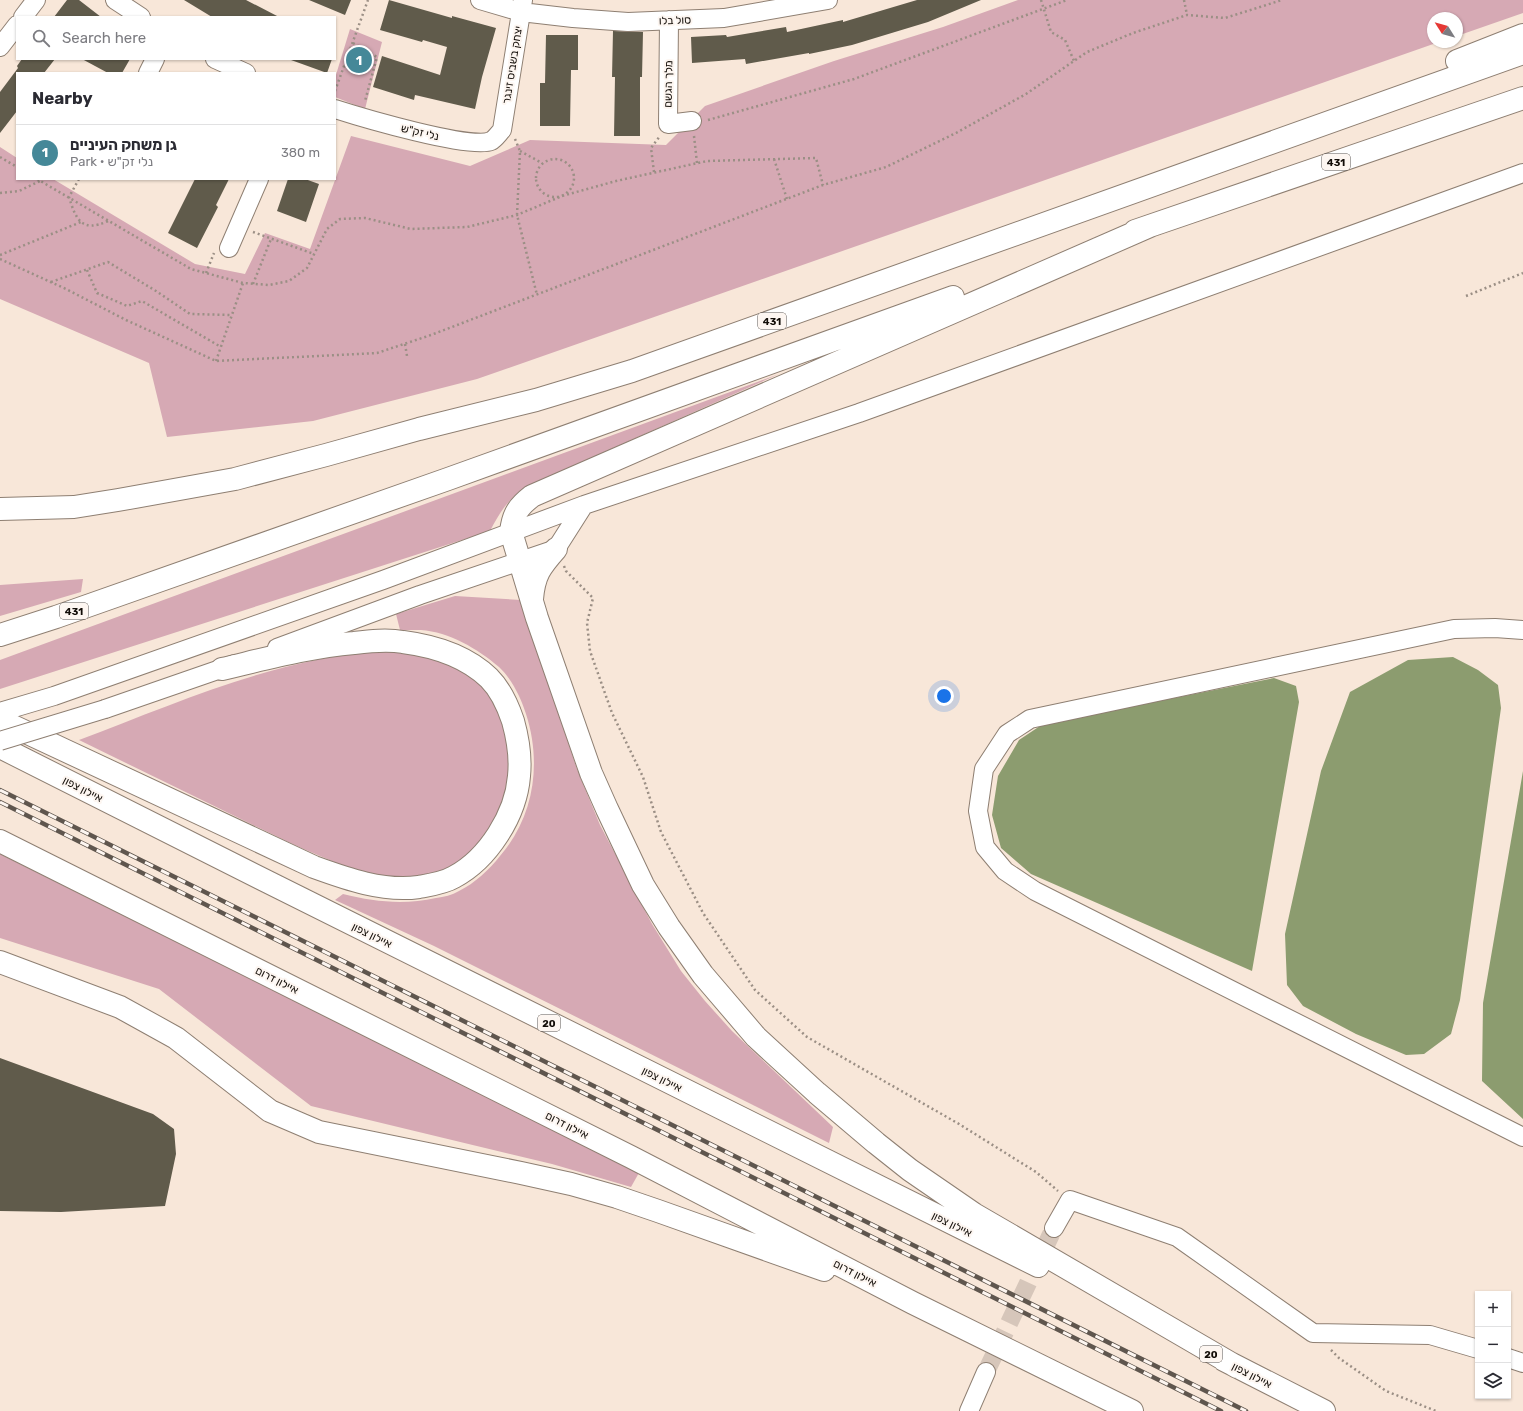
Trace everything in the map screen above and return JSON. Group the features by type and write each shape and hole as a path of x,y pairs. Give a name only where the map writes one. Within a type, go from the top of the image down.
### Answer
{"highway":[{"path":"1027,230 1523,35"},
{"name":"431","path":"0,509 74,507 235,479 326,456 419,429 529,402 632,372 1523,53"},
{"name":"431","path":"0,635 56,617 441,482 1150,226 1523,98"},
{"path":"1150,226 532,496 517,510 512,519 511,532 532,602 591,773 643,885 669,927 704,975 756,1037 817,1093 876,1143 974,1214 1237,1367"},
{"path":"532,602 533,584 540,567 556,549"},
{"path":"0,720 314,867 367,884 405,888 419,887 453,878 467,869 479,858 500,832 512,805 519,778 519,744 509,710 496,687 489,679 462,659 434,648 401,641 382,641 324,646 222,669"},
{"name":"איילון צפון","path":"0,747 1324,1411"},
{"name":"איילון דרום","path":"0,841 624,1153 913,1303 1132,1411"},
{"path":"0,962 120,1007 176,1038 270,1112 319,1132 521,1173 617,1197 755,1244 913,1303"}],"street":[{"path":"24,16 36,0"},
{"path":"115,0 139,16"},
{"name":"סול בלו","path":"480,0 522,6 573,18 628,22 724,18 828,0"},
{"name":"יצחק בשביס זינגר","path":"503,123 522,6"},
{"name":"מלך הגשם","path":"669,20 668,124 692,121"},
{"path":"0,47 16,26"},
{"path":"148,72 154,60"},
{"path":"217,60 244,72"},
{"name":"נלי זק\"ש","path":"336,109 410,130 474,143 491,141 503,123"},
{"path":"0,712 54,696 383,580 584,505 859,413 1523,173"},
{"path":"229,248 260,180"},
{"path":"0,741 105,709 222,669 420,595 556,549 584,505"},
{"path":"1523,630 1495,628 1454,629 1030,719 1007,734 984,768 978,810 985,847 1005,871 1035,891 1523,1137"},
{"path":"1054,1228 1070,1200 1177,1237 1313,1333 1430,1335 1475,1348"},
{"path":"1511,1359 1523,1363"},
{"path":"969,1411 986,1372"}],"path":[{"path":"336,88 368,0"},
{"path":"1041,0 1051,32 1065,40 1074,61"},
{"path":"697,163 692,121 712,119 854,79 1067,0"},
{"path":"1184,0 1187,15"},
{"path":"0,259 51,282 126,320 216,361 377,353 431,335 823,185 886,166 956,133 1026,94 1087,52 1133,33 1187,15 1225,18 1282,0"},
{"path":"353,43 377,57 360,117"},
{"path":"503,123 520,151 542,163"},
{"path":"654,172 651,148 668,124"},
{"path":"520,151 517,215 537,295"},
{"path":"0,157 16,166"},
{"path":"554,158 566,161 571,166 575,177 574,183 567,193 562,196 555,197 543,193 536,182 536,175 542,163 554,158"},
{"path":"0,193 19,191 39,180 191,269 243,283 269,285 289,281 307,268 327,229 340,219 365,218 412,229 467,227 517,215 562,196 616,181 707,161 816,158 823,185"},
{"path":"774,159 787,199"},
{"path":"78,180 69,197 73,211 81,222 90,226 98,225 108,220"},
{"path":"0,255 81,222"},
{"path":"239,227 314,254"},
{"path":"252,284 271,239"},
{"path":"51,282 108,262 156,291 190,314 232,315"},
{"path":"87,270 96,293 127,306 142,301 221,348"},
{"path":"1466,296 1523,273"},
{"path":"216,361 243,283"},
{"path":"405,344 407,356"},
{"path":"556,549 566,571 593,598 587,623 590,651 612,714 643,777 661,832 703,913 756,990 807,1037 959,1124 1036,1172 1070,1200"},
{"path":"1313,1333 1339,1358 1386,1391 1436,1411"}],"shaded area":[{"path":"1018,0 1523,0 1523,13 1463,34 1463,12 1427,12 1427,46 477,379 313,421 167,437 149,363 0,299 0,147 16,157 16,180 55,180 195,264 245,274 265,233 310,249 351,136 470,166 530,140 666,145 705,106 834,61 943,27"},
{"path":"350,29 382,42 365,109 336,97 336,75"},
{"path":"779,374 526,487 505,507 490,531 0,689 0,660"},
{"path":"83,579 81,592 0,616 0,585"},
{"path":"455,596 521,600 577,769 600,825 652,924 681,971 705,1001 732,1031 833,1127 829,1143 434,946 335,900 343,894 378,901 401,902 424,900 454,894 471,884 491,866 512,841 521,824 532,789 534,770 533,751 531,733 526,714 519,695 512,683 499,667 463,642 432,631 400,630 396,614"},
{"path":"382,651 409,653 422,656 449,664 461,671 472,678 486,691 497,709 503,724 509,751 510,771 502,805 489,830 471,852 461,861 434,874 409,878 385,877 368,874 344,866 285,840 79,740 190,697 265,672 343,655"},
{"path":"1453,657 1478,670 1498,685 1501,708 1460,1000 1451,1034 1424,1054 1406,1055 1356,1034 1303,1006 1287,985 1285,934 1321,771 1350,692 1408,660"},
{"path":"1274,678 1296,686 1299,702 1252,971 1031,874 1001,848 992,815 998,776 1019,740 1043,724"},
{"path":"1523,771 1523,1119 1482,1081 1483,1003"},
{"path":"0,854 640,1171 631,1187 552,1164 311,1106 159,989 0,938"}],"building":[{"path":"67,0 79,0 100,16 55,16"},
{"path":"184,0 246,0 277,16 210,16"},
{"path":"309,0 351,0 345,15"},
{"path":"389,0 452,18 452,16 496,28 482,77 475,109 415,95 414,100 373,87 382,56 440,75 447,47 423,40 422,42 380,30"},
{"path":"917,0 981,0 928,22 852,45 809,54 746,64 745,59 692,63 691,37 726,35 727,37 786,27 787,32 843,20 843,22"},
{"path":"613,31 643,32 642,77 640,77 640,136 614,136 615,77 612,77"},
{"path":"546,35 578,35 578,70 571,70 570,126 540,126 540,83 545,83"},
{"path":"21,60 54,60 45,72 16,72 16,112 0,133 0,92 18,68 17,66"},
{"path":"84,60 129,60 123,72 106,72"},
{"path":"291,60 332,60 327,72"},
{"path":"194,180 228,180 216,205 218,207 197,248 168,233"},
{"path":"288,180 308,180 319,184 306,222 277,211"},
{"path":"0,1058 153,1114 174,1129 176,1154 165,1206 61,1212 0,1211"}],"tunnel":[{"path":"986,1372 1054,1228"}],"railway":[{"path":"0,790 1246,1411"},
{"path":"0,802 1221,1411"}],"place":[{"name":"גן משחק העיניים","path":"359,60"}]}
